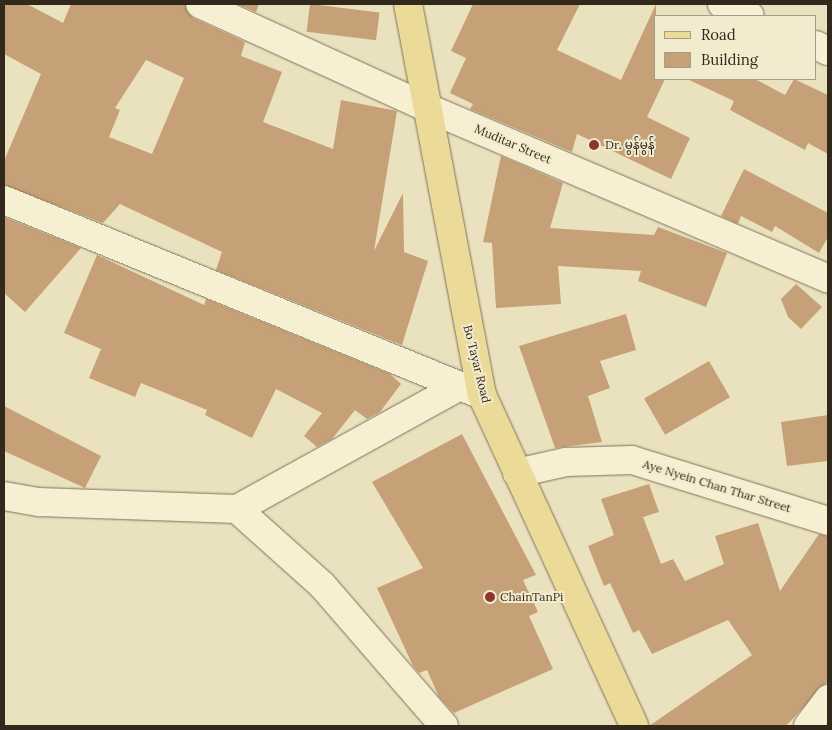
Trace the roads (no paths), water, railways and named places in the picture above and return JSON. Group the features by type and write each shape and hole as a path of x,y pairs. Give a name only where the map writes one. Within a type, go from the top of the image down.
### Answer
{"main road":[{"name":"Bo Tayar Road","path":"408,4 428,108 469,391 517,473 634,726"}],"street":[{"name":"Muditar Street","path":"200,4 428,108 828,278"},
{"path":"722,4 748,15"},
{"path":"4,200 469,391"},
{"path":"4,496 39,502 237,509 469,391"},
{"name":"Aye Nyein Chan Thar Street","path":"517,473 566,462 632,460 828,521"},
{"path":"237,509 322,585 444,726"},
{"path":"808,726 828,699"}],"place":[{"name":"Dr. မွန်မွန်","path":"594,145"},
{"name":"ChainTanPi","path":"490,597"}]}
